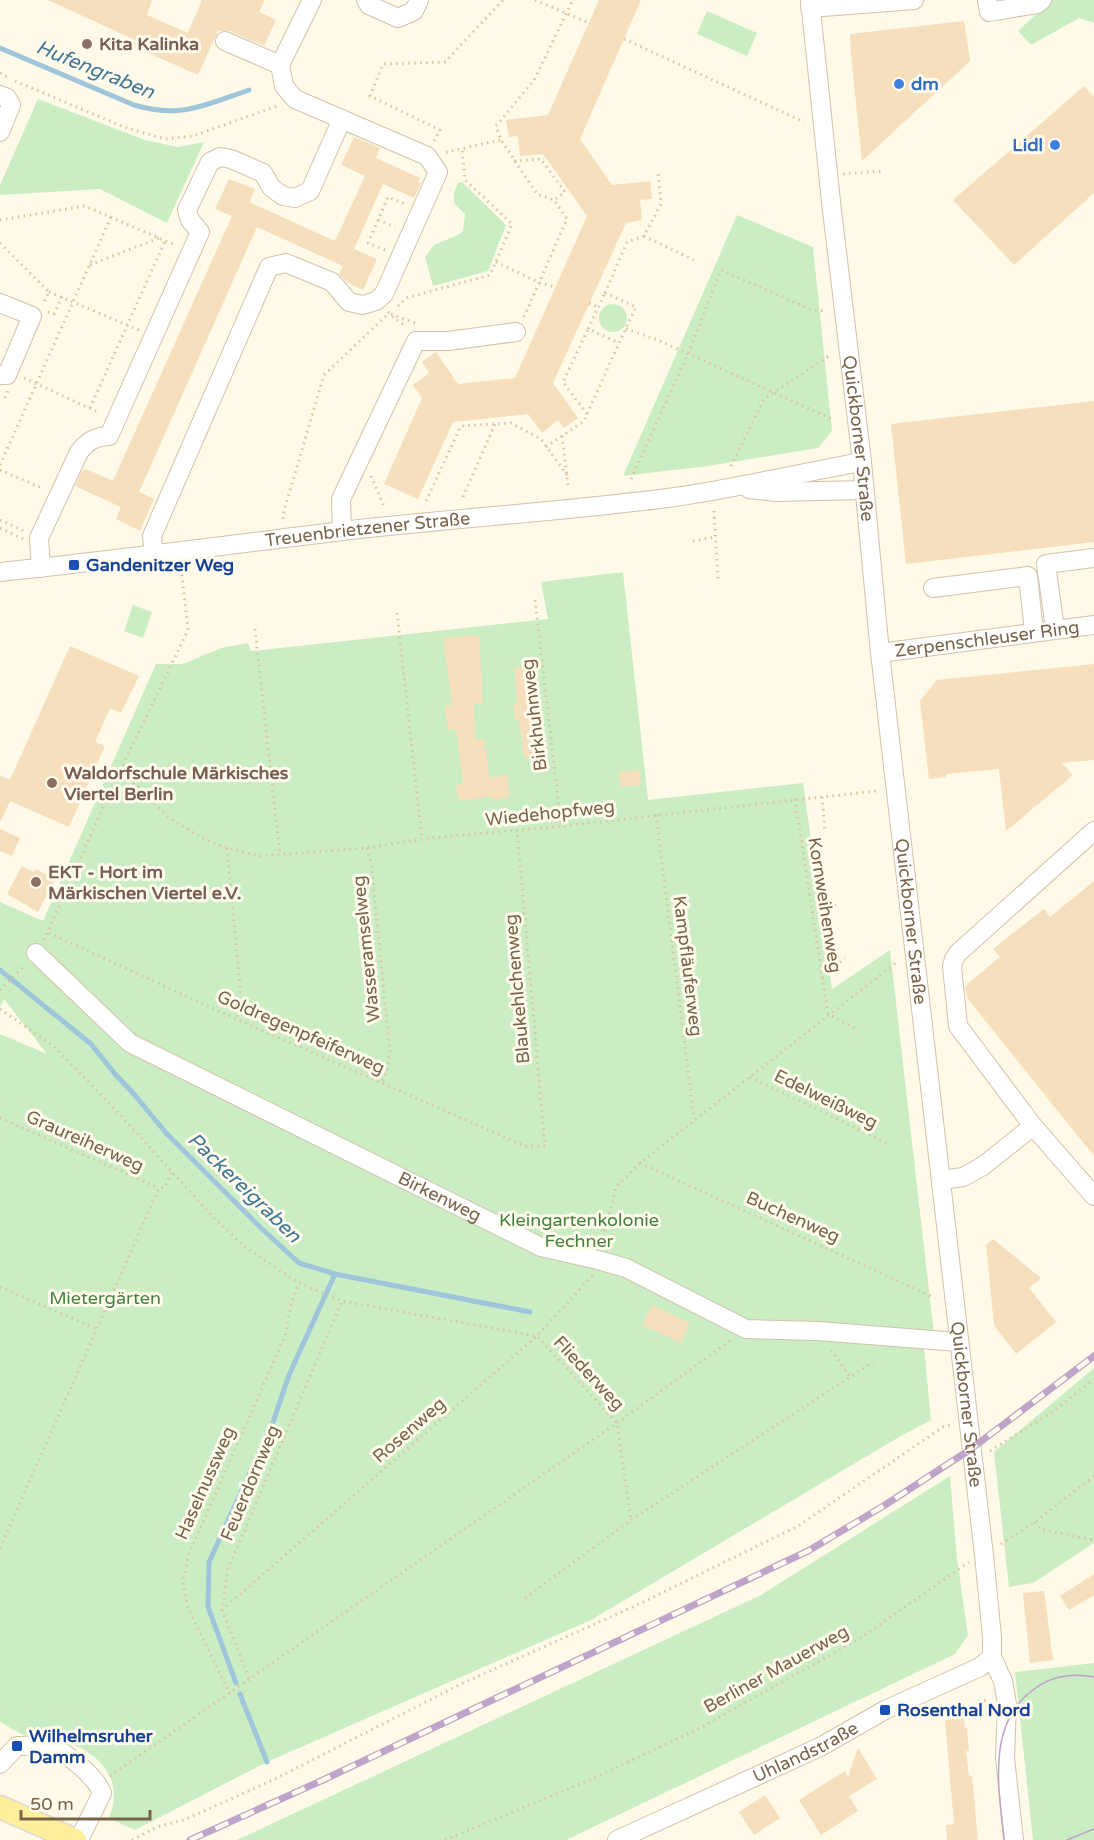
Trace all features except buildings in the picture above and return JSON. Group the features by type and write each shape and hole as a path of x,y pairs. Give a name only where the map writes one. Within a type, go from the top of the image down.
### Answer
{"main road":[{"path":"0,1807 67,1838"}],"street":[{"path":"154,555 152,536 269,267 286,263 332,282 349,302 363,305 376,301 384,294 438,172 427,156 295,99 284,86 280,66 312,0"},
{"path":"366,0 369,5 398,18 414,11 419,0"},
{"path":"810,4 914,0"},
{"path":"987,0 989,12 1037,4 1042,0"},
{"name":"Quickborner Straße","path":"810,4 862,462 880,653 984,1555 992,1657 1004,1681 1007,1704 1006,1770 1014,1840"},
{"path":"225,41 280,66"},
{"path":"0,95 9,100 11,108 0,132"},
{"path":"41,568 39,542 59,496 80,452 88,441 109,436 200,232 190,220 187,210 210,162 220,157 231,159 263,173 271,187 283,196 295,198 310,191 342,119"},
{"path":"0,303 32,316 7,375 0,375"},
{"path":"342,531 341,499 416,341 448,342 516,332"},
{"name":"Treuenbrietzener Straße","path":"0,572 342,531 606,505 736,488 774,478 862,462"},
{"name":"Treuenbrietzener Straße","path":"736,488 776,492 864,490"},
{"path":"1055,629 1046,564 1094,558"},
{"path":"933,588 1028,576 1034,632"},
{"name":"Zerpenschleuser Ring","path":"880,653 1094,625"},
{"path":"1094,831 958,953 952,966 958,1026 1033,1126 1094,1196"},
{"name":"Birkenweg","path":"36,953 130,1043 541,1247 626,1268 746,1329 958,1342"},
{"path":"941,1180 963,1177 984,1166 1033,1126"},
{"name":"Uhlandstraße","path":"617,1840 833,1740 885,1710 980,1666 992,1657"},
{"path":"0,1764 17,1746 48,1746 83,1767 99,1784 102,1793 67,1838"}],"path":[{"path":"427,156 440,130 370,96 383,64 445,62 503,0"},
{"path":"536,0 589,23"},
{"path":"516,332 567,219 554,200 537,194 501,140 496,126 534,80 573,0"},
{"path":"624,39 804,122"},
{"path":"0,73 30,89 124,127 165,139 193,136 295,99"},
{"path":"427,156 501,140"},
{"path":"283,519 324,375 406,298 490,275 512,224 465,180 462,148"},
{"path":"514,161 541,159 566,192 554,200"},
{"path":"829,175 884,171"},
{"path":"587,414 563,382 627,242 644,236 661,204 658,172"},
{"path":"400,257 368,243 388,197 420,211"},
{"path":"0,220 86,206 190,253"},
{"path":"0,465 111,217"},
{"path":"644,236 694,260"},
{"path":"89,265 159,238"},
{"path":"90,408 165,241"},
{"path":"0,243 49,292 153,336"},
{"path":"496,262 540,283 555,287"},
{"path":"631,479 688,354 721,270 812,310 824,311"},
{"path":"46,299 49,292"},
{"path":"546,447 584,421 636,307 605,293"},
{"path":"54,314 62,297"},
{"path":"590,303 598,307"},
{"path":"389,314 408,320"},
{"path":"389,314 399,322"},
{"path":"588,329 620,343"},
{"path":"626,329 658,340 834,420"},
{"path":"731,466 764,399 829,356"},
{"path":"27,379 116,420"},
{"path":"426,501 461,426 511,423 541,439 567,475"},
{"path":"463,498 495,424"},
{"path":"562,436 568,486"},
{"path":"362,454 384,506"},
{"path":"0,470 59,496"},
{"path":"714,511 718,581"},
{"path":"0,520 39,542"},
{"path":"0,528 39,542"},
{"path":"693,541 715,537"},
{"path":"36,953 49,933 122,768 188,630 181,570"},
{"name":"Birkhuhnweg","path":"535,600 561,826"},
{"path":"397,614 422,839"},
{"path":"255,629 280,854"},
{"name":"Wiedehopfweg","path":"122,768 169,818 206,840 260,856 367,848 422,839 876,791"},
{"path":"822,797 825,832"},
{"name":"Kornweihenweg","path":"795,800 828,1014"},
{"name":"Kampfläuferweg","path":"656,815 694,1120"},
{"name":"Blaukehlchenweg","path":"517,830 545,1146"},
{"path":"227,848 240,986 236,1019"},
{"name":"Wasseramselweg","path":"367,848 371,862 390,1053 382,1082"},
{"path":"812,912 836,905"},
{"name":"Goldregenpfeiferweg","path":"49,933 236,1019 525,1146 545,1146"},
{"path":"822,978 845,958"},
{"name":"Rosenweg","path":"222,1610 537,1336 596,1272 616,1188 640,1163 897,962"},
{"path":"2,989 19,971"},
{"name":"Fliederweg","path":"0,1009 52,1045 214,1218 245,1247 299,1283 342,1301 537,1336 617,1423 631,1520"},
{"path":"828,1014 858,1030"},
{"name":"Edelweißweg","path":"750,1077 891,1145"},
{"name":"Graureiherweg","path":"0,1118 159,1188"},
{"name":"Buchenweg","path":"640,1163 935,1298"},
{"path":"0,1548 159,1188 165,1187 172,1171"},
{"name":"Haselnussweg","path":"230,1694 188,1608 183,1583 189,1554 285,1336 291,1304 299,1283"},
{"path":"0,1287 97,1329"},
{"name":"Feuerdornweg","path":"249,1678 222,1610 228,1569 342,1301"},
{"path":"99,1784 617,1423 746,1329"},
{"path":"818,1332 851,1378"},
{"path":"525,1598 631,1520 873,1362"},
{"path":"971,1449 989,1452 1054,1411 1094,1380"},
{"path":"132,1840 157,1827 184,1820 273,1780 463,1683 635,1606 798,1526 943,1427 968,1423"},
{"name":"Berliner Mauerweg","path":"445,1840 592,1779 698,1729 860,1639 960,1567 984,1555 1035,1522 1094,1476"},
{"path":"1035,1522 1040,1529 1094,1540"}],"green space":[{"path":"1052,0 1094,0 1094,23 1079,18 1031,45 1018,31"},
{"path":"707,11 757,33 747,56 697,34"},
{"path":"38,99 145,140 178,147 204,142 167,223 100,189 0,195 0,185"},
{"path":"462,182 506,225 488,271 433,286 425,257 434,245 460,234 463,230 465,214 454,203 454,193 458,183"},
{"path":"737,215 813,247 832,431 818,448 708,466 623,476"},
{"path":"613,304 623,308 627,318 623,328 613,332 603,328 599,318 603,308"},
{"name":"Kleingartenkolonie Fechner","path":"623,572 648,800 803,783 832,989 890,950 935,1343 924,1347 931,1420 591,1620 267,1762 135,1830 109,1818 113,1787 109,1774 90,1754 62,1740 47,1736 24,1735 0,1722 0,1034 47,1054 4,999 0,1007 0,902 43,921 156,664 183,664 221,648 248,643 251,651 548,619 541,582"},
{"path":"133,605 152,612 143,638 124,631"},
{"path":"1094,1368 1094,1543 1033,1583 1009,1587 994,1452"},
{"path":"950,1476 957,1559 968,1635 955,1654 566,1840 237,1840 761,1595"},
{"path":"1094,1663 1094,1840 1033,1840 1015,1672"}],"waterway":[{"name":"Hufengraben","path":"0,48 134,105 151,109 166,111 193,108 249,90"},
{"name":"Packereigraben","path":"0,970 91,1044 166,1133 299,1263 335,1274 530,1312"},
{"path":"236,1683 208,1607 209,1562 272,1425 289,1375 335,1274"},
{"path":"240,1694 267,1762"}],"tram line":[{"path":"1004,1840 999,1759 1008,1721 1018,1704 1040,1685 1070,1676 1094,1677"},
{"path":"1067,1840 1094,1829"}],"railway":[{"path":"190,1840 323,1780 808,1551 885,1505 971,1449 1094,1356"}],"place":[{"name":"Kita Kalinka","path":"87,44"},
{"name":"dm","path":"899,84"},
{"name":"Lidl","path":"1055,145"},
{"name":"Gandenitzer Weg","path":"74,565"},
{"name":"Waldorfschule Märkisches Viertel Berlin","path":"52,783"},
{"name":"EKT - Hort im Märkischen Viertel e.V.","path":"36,882"},
{"name":"Rosenthal Nord","path":"885,1710"},
{"name":"Wilhelmsruher Damm","path":"17,1746"}],"park label":[{"name":"Mietergärten","path":"105,1298"}]}
